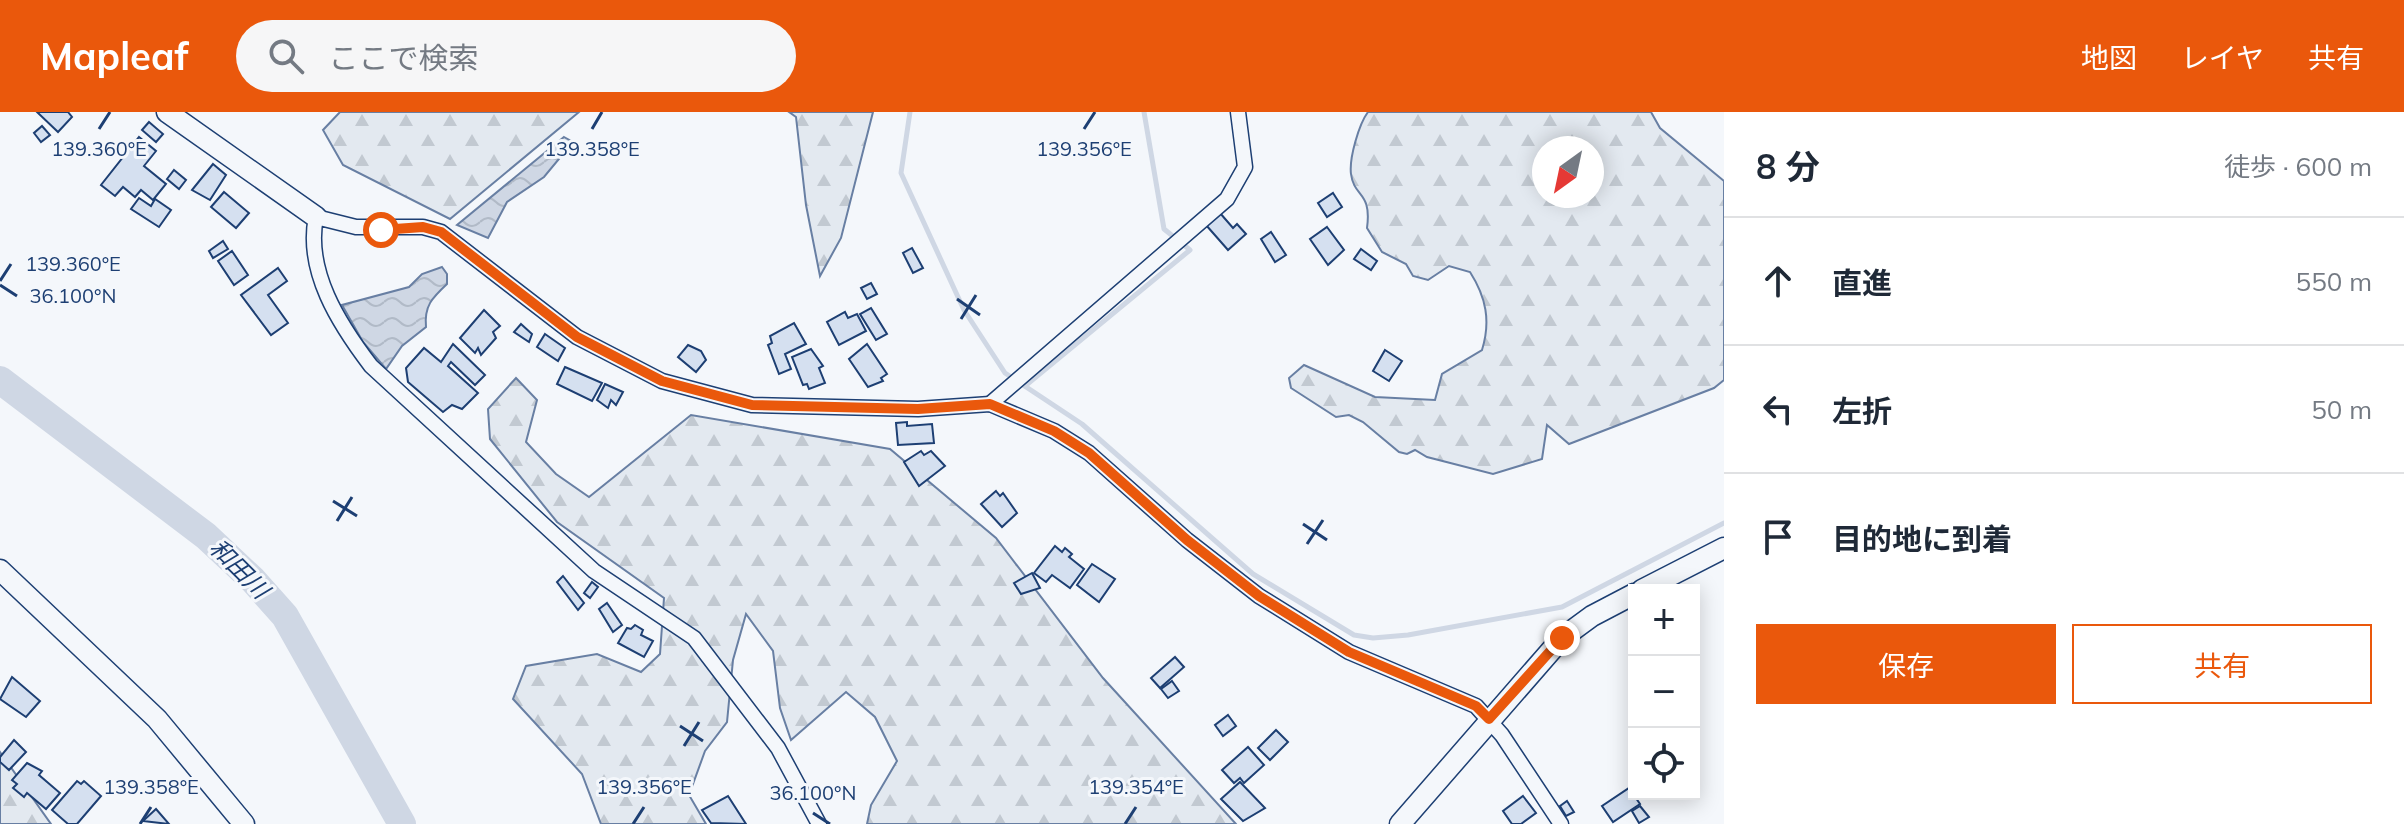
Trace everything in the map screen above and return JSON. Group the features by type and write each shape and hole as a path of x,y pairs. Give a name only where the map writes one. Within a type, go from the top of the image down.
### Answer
{"street":[{"path":"167,112 316,217 356,227 423,227 441,232 577,337 662,381 708,396 752,405 918,409 990,404 1054,431 1089,453 1187,540 1259,596 1349,652 1476,706 1489,719 1561,824"},
{"path":"990,404 1227,199 1245,167 1238,112"},
{"path":"316,217 312,235 314,254 330,303 346,333 371,366 594,571 694,638 778,748 819,824"},
{"path":"1654,584 1724,548"},
{"path":"1,573 157,719 244,824"},
{"path":"1400,824 1562,638 1592,616 1628,597"}],"green space":[{"path":"340,112 579,112 450,219 343,165 323,130"},
{"path":"789,112 873,112 841,238 820,276 806,205 796,117"},
{"path":"1368,112 1651,112 1660,128 1724,181 1724,380 1714,388 1569,444 1547,425 1542,459 1493,474 1427,457 1415,450 1407,454 1399,452 1363,422 1349,415 1336,417 1291,388 1289,378 1304,365 1375,397 1435,400 1442,374 1482,350 1486,329 1485,310 1470,272 1449,266 1428,280 1413,276 1406,264 1382,252 1367,228 1367,207 1351,174 1355,142"},
{"path":"516,378 537,400 526,442 556,474 589,497 691,415 890,449 996,538 1103,678 1236,824 867,824 871,805 897,761 875,717 846,692 791,740 780,708 773,651 746,614 733,660 727,722 705,751 689,795 706,824 601,824 582,774 513,699 526,666 597,654 641,672 660,654 664,598 557,522 490,439 488,409"},
{"path":"0,752 51,824 0,824"}],"water":[{"path":"564,137 573,142 544,177 507,202 488,238 457,225"},
{"path":"442,267 447,274 447,284 430,303 426,327 402,346 386,369 363,342 342,305 409,287 422,274"}],"building":[{"path":"37,112 68,112 72,117 58,132"},
{"path":"149,122 163,134 156,142 142,130"},
{"path":"42,126 50,135 41,142 34,133"},
{"path":"139,137 156,151 144,166 166,184 153,200 141,190 135,197 123,187 115,196 101,185"},
{"path":"213,164 226,175 210,200 192,190"},
{"path":"174,170 186,180 179,189 167,179"},
{"path":"224,192 249,213 236,228 211,207"},
{"path":"1333,193 1342,207 1327,217 1318,203"},
{"path":"139,198 151,206 155,199 171,210 159,227 131,209"},
{"path":"1220,213 1233,228 1237,224 1246,234 1228,250 1206,225"},
{"path":"1327,227 1344,250 1328,265 1310,239"},
{"path":"1271,232 1286,255 1275,262 1261,239"},
{"path":"223,241 228,249 213,258 209,251"},
{"path":"912,248 923,268 913,273 903,253"},
{"path":"1361,249 1377,261 1371,270 1354,259"},
{"path":"232,251 248,275 234,285 218,261"},
{"path":"278,268 287,281 268,295 288,323 271,335 241,295"},
{"path":"871,283 877,294 867,299 861,288"},
{"path":"871,308 887,334 876,340 860,314"},
{"path":"484,310 500,326 493,332 496,338 481,355 478,348 475,353 460,338"},
{"path":"845,312 848,318 857,314 866,331 839,345 827,322"},
{"path":"794,323 806,344 785,354 791,369 779,374 768,345 772,343 770,336"},
{"path":"521,324 532,334 529,342 514,332"},
{"path":"545,334 565,348 558,361 537,347"},
{"path":"453,344 485,375 475,385 451,362 448,366 478,393 462,409 452,405 443,412 408,382 406,368 424,348 441,362"},
{"path":"867,344 887,374 881,378 883,381 868,387 849,359"},
{"path":"688,345 701,351 706,360 696,372 678,357"},
{"path":"811,349 823,366 819,368 825,383 809,389 807,384 803,385 792,357"},
{"path":"1385,350 1402,361 1389,381 1373,371"},
{"path":"565,367 602,383 592,401 557,384"},
{"path":"605,384 623,392 616,405 611,400 608,408 597,400"},
{"path":"907,422 907,426 932,424 934,443 898,445 896,423"},
{"path":"921,451 924,455 931,451 945,466 919,486 904,462"},
{"path":"996,491 1000,496 1003,493 1017,513 1002,527 981,504"},
{"path":"1055,546 1062,552 1065,548 1072,554 1069,557 1084,569 1070,588 1052,575 1046,582 1034,573"},
{"path":"1092,564 1115,579 1099,602 1077,585"},
{"path":"1032,573 1040,588 1021,594 1014,583"},
{"path":"563,576 584,603 578,610 557,582"},
{"path":"592,582 598,587 590,598 584,593"},
{"path":"607,603 622,625 613,632 599,609"},
{"path":"635,625 643,630 641,635 653,641 644,657 618,643 627,628"},
{"path":"1175,657 1184,667 1160,688 1151,678"},
{"path":"12,677 40,701 26,717 0,699"},
{"path":"1172,681 1179,691 1168,698 1161,689"},
{"path":"1228,715 1236,726 1223,736 1215,725"},
{"path":"1276,730 1288,742 1270,760 1258,748"},
{"path":"14,740 26,752 9,770 0,762 0,757"},
{"path":"1248,747 1264,765 1244,783 1240,778 1234,783 1222,770"},
{"path":"27,763 42,771 39,775 60,793 46,809 27,793 24,797 13,788 17,784 12,780"},
{"path":"77,781 81,784 84,781 101,796 77,824 68,824 52,810"},
{"path":"1240,782 1265,808 1243,821 1221,799"},
{"path":"1628,789 1628,800 1637,800 1640,804 1613,822 1602,806"},
{"path":"728,796 746,824 711,823 702,810"},
{"path":"1523,796 1536,813 1521,824 1512,824 1503,811"},
{"path":"1567,801 1574,812 1566,816 1560,806"},
{"path":"1640,806 1649,817 1639,823 1632,811"},
{"path":"156,809 169,824 143,821"}],"waterway":[{"path":"910,112 901,173 964,310 1005,373 1082,424 1253,574 1354,635 1373,638 1408,635 1562,607 1724,523"},
{"path":"1025,386 1190,250 1164,229 1144,112"},
{"name":"和田川","path":"0,380 206,536 253,580 285,616 402,824"}],"route":[{"path":"381,230 423,227 441,232 459,242 521,297 577,337 662,381 708,396 752,405 918,409 990,404 1054,431 1089,453 1187,540 1259,596 1349,652 1447,692 1476,706 1489,719 1562,638"}]}
